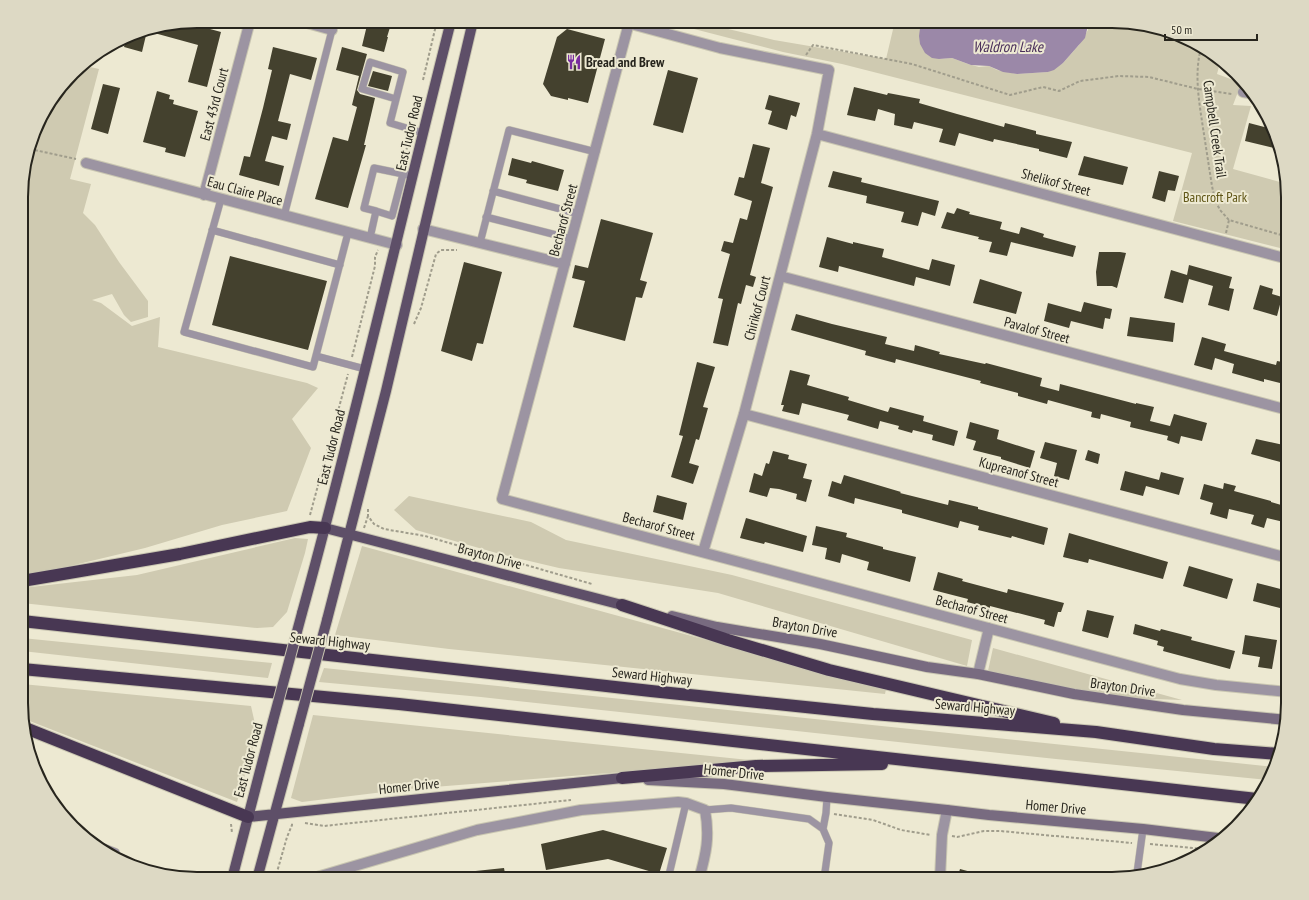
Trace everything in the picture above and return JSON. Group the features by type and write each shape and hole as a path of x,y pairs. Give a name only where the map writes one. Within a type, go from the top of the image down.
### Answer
{"highway":[{"path":"28,580 180,554 310,527 326,528"},
{"path":"622,605 728,640 829,670 1096,732"},
{"name":"Seward Highway","path":"28,622 690,696 873,714 1096,732 1214,749 1273,753"},
{"path":"28,670 399,704 1252,798"},
{"path":"30,730 248,817"},
{"path":"622,778 756,766 934,764"}],"main road":[{"name":"East Tudor Road","path":"234,872 273,721 326,528 397,245 449,28"},
{"path":"259,872 300,724 386,391 471,28"},
{"name":"Brayton Drive","path":"326,528 622,605 717,627 820,644 928,667 978,674 1074,694 1183,710 1281,719"},
{"name":"Homer Drive","path":"248,817 622,778 724,784 989,815 1143,829 1214,838"}],"street":[{"name":"East 43rd Court","path":"204,194 248,28"},
{"path":"325,28 332,30"},
{"name":"Becharof Street","path":"624,28 596,152 502,499 1186,680 1216,685 1281,691"},
{"path":"647,28 720,48 800,64"},
{"name":"Chirikof Court","path":"703,552 744,414 817,134 829,70 800,64"},
{"name":"Shelikof Street","path":"817,134 1281,256"},
{"name":"Eau Claire Place","path":"86,163 397,245"},
{"path":"423,229 565,264"},
{"name":"Pavalof Street","path":"780,276 1281,408"},
{"name":"Kupreanof Street","path":"744,414 1281,556"},
{"path":"978,674 989,628"},
{"path":"335,872 477,830 581,810 678,802 686,803 705,810 708,827 706,851 701,872"},
{"path":"940,872 942,835 947,810"}],"lane":[{"path":"284,216 332,30"},
{"path":"396,99 362,89 370,62 403,72 390,123 423,133"},
{"path":"480,243 509,130 596,152"},
{"path":"402,174 392,216 364,208 374,168 413,176"},
{"path":"493,191 579,214"},
{"path":"221,199 184,332 313,367 348,233"},
{"path":"370,238 376,211"},
{"path":"486,217 572,239"},
{"path":"212,230 340,265"},
{"path":"316,356 366,369"},
{"path":"825,872 829,843 823,829 827,797"},
{"path":"670,872 686,803"},
{"path":"705,810 731,808 808,820 823,829"},
{"path":"1137,870 1143,829"}],"path":[{"path":"423,81 435,28"},
{"path":"800,64 813,45 912,64 1010,95 1043,87 1059,90 1080,81 1119,76 1149,77 1198,89 1232,94 1244,92"},
{"name":"Campbell Creek Trail","path":"1200,53 1198,59 1198,89 1215,200 1220,210 1229,220 1281,235"},
{"path":"402,174 411,130"},
{"path":"35,150 73,158 86,163"},
{"path":"310,527 310,516 375,266 375,257 381,241"},
{"path":"277,872 286,837 292,825"}],"green space":[{"name":"Bancroft Park","path":"690,28 724,28 774,40 886,59 893,28 922,28 939,59 952,58 979,67 989,66 997,70 1017,74 1048,72 1063,63 1079,45 1088,28 1134,29 1177,41 1206,56 1215,63 1219,66 1217,74 1235,80 1240,87 1233,105 1251,106 1233,169 1281,182 1281,248 1173,221 1192,153 842,64 783,52"},
{"path":"90,67 99,69 70,179 91,184 83,213 95,225 119,262 148,301 148,317 131,322 124,315 112,294 92,300 101,303 132,326 160,317 158,347 307,383 318,388 292,419 311,448 287,511 222,525 145,548 41,573 28,574 29,175 37,143 45,122 63,94 77,77"},
{"path":"409,496 531,522 566,540 732,575 972,640 967,666 718,593 559,568 500,554 416,530 394,510"},
{"path":"295,538 308,539 287,612 273,627 257,628 28,604 28,587 137,575"},
{"path":"362,546 886,689 885,694 449,649 335,635"},
{"path":"28,639 272,663 268,678 28,652"},
{"path":"993,648 1182,700 1126,698 1089,692 988,671"},
{"path":"324,668 1269,766 1263,780 1056,759 481,697 319,682"},
{"path":"28,685 251,706 257,733 237,802 29,721"},
{"path":"313,715 749,760 737,763 408,789 302,802 291,798"}],"water":[{"name":"Waldron Lake","path":"920,28 1087,28 1085,38 1063,63 1054,70 1048,72 1017,74 1003,72 989,66 971,65 952,58 932,58 925,53 920,44"}],"building":[{"path":"186,28 206,28 221,32 207,87 188,82 198,45 155,33"},
{"path":"366,28 390,28 384,52 362,46"},
{"name":"Bread and Brew","path":"567,29 605,39 588,103 551,96 543,84 557,37"},
{"path":"146,36 142,52 124,47 125,44"},
{"path":"273,47 317,58 311,80 290,74 278,121 291,124 287,140 272,136 265,161 284,166 279,186 239,175 244,156 250,157 272,70 268,69"},
{"path":"342,47 367,54 357,90 360,94 375,98 364,145 366,145 348,208 315,199 333,137 348,141 357,107 352,105 359,76 336,70"},
{"path":"668,70 698,78 683,133 653,125"},
{"path":"373,71 392,76 388,91 368,86"},
{"path":"103,84 120,88 108,134 91,129"},
{"path":"854,87 887,95 888,93 920,99 919,103 957,114 1004,127 1005,123 1036,131 1036,134 1072,142 1067,158 1039,151 1039,149 994,139 993,142 959,133 955,146 939,142 943,129 914,122 912,129 894,125 895,114 878,109 875,121 847,115"},
{"path":"157,91 170,95 169,99 174,100 173,104 198,111 185,157 165,152 166,148 143,142"},
{"path":"769,95 800,103 796,117 791,115 787,130 768,124 772,111 765,109"},
{"path":"1249,123 1266,127 1273,148 1245,141"},
{"path":"753,144 770,148 761,183 773,187 750,275 756,277 753,287 746,285 741,304 738,303 728,346 713,343 723,299 718,298 730,254 721,251 724,241 733,243 740,218 747,220 752,201 734,195 739,177 744,178"},
{"path":"1084,156 1128,167 1123,185 1078,175"},
{"path":"512,158 531,163 532,161 564,170 558,191 526,183 527,180 508,175"},
{"path":"833,171 862,178 861,182 939,201 935,216 922,212 918,226 901,222 904,212 866,203 867,196 828,187"},
{"path":"1159,171 1179,176 1175,191 1168,190 1165,202 1152,198"},
{"path":"957,208 970,212 969,214 1002,222 1000,229 1019,234 1021,227 1044,234 1043,237 1076,246 1073,257 1011,242 1007,256 989,252 992,242 978,239 979,237 941,228 947,212 954,214"},
{"path":"601,219 653,233 640,280 647,282 642,298 636,297 625,341 573,327 585,281 572,278 575,265 588,268"},
{"path":"827,237 853,244 853,242 884,249 882,257 929,270 932,259 955,265 950,286 916,277 914,286 839,266 838,272 819,267"},
{"path":"1099,252 1126,253 1117,288 1112,286 1097,286 1096,272"},
{"path":"230,256 327,281 308,350 212,325"},
{"path":"464,262 502,272 483,344 477,343 472,361 441,351"},
{"path":"1189,265 1232,277 1229,288 1234,289 1229,311 1208,305 1213,286 1189,279 1183,303 1164,298 1171,270 1187,275"},
{"path":"980,279 1022,292 1016,314 973,303"},
{"path":"1260,285 1273,289 1272,294 1281,297 1277,316 1253,309"},
{"path":"1084,302 1112,309 1110,319 1105,318 1103,329 1071,321 1069,328 1044,321 1048,303 1081,312"},
{"path":"796,314 887,337 885,344 914,351 915,345 940,352 939,354 986,363 1042,378 1040,386 1059,391 1060,384 1136,404 1154,407 1150,421 1170,426 1174,414 1207,423 1202,441 1181,436 1179,444 1167,440 1168,436 1130,427 1131,422 1101,414 1100,419 1091,417 1092,412 1048,400 1047,404 1018,396 1018,393 980,383 981,381 896,359 895,363 865,355 866,351 791,330"},
{"path":"1130,317 1175,323 1173,342 1127,336"},
{"path":"1202,337 1226,344 1224,351 1276,365 1277,361 1281,362 1281,383 1264,379 1264,382 1232,373 1234,364 1215,358 1212,370 1194,365"},
{"path":"697,362 715,367 703,407 708,408 699,440 696,439 689,463 699,466 693,484 671,477 683,436 679,435"},
{"path":"790,370 810,375 807,385 849,397 848,400 888,412 890,407 924,416 923,421 958,431 954,446 932,440 933,435 913,430 912,433 898,429 899,426 880,421 878,429 847,420 849,415 802,403 799,415 782,411 784,405 781,405"},
{"path":"970,422 999,430 997,439 1035,451 1030,468 1001,459 1001,457 973,450 976,441 966,438"},
{"path":"1256,439 1281,444 1281,462 1251,454"},
{"path":"1045,442 1077,450 1069,480 1054,476 1057,463 1040,458"},
{"path":"1088,450 1100,454 1098,464 1085,460"},
{"path":"773,451 789,455 788,459 807,464 803,478 812,480 806,502 796,499 797,494 779,489 770,488 767,497 749,492 754,473 762,476 766,463 769,464"},
{"path":"1125,471 1159,480 1161,472 1184,478 1179,495 1146,486 1143,496 1120,490"},
{"path":"844,475 901,492 900,493 948,505 949,500 1048,528 1044,545 1012,536 1011,538 978,530 979,526 960,521 958,528 902,513 902,510 855,498 854,504 828,496 832,481 841,484"},
{"path":"1224,483 1236,486 1234,491 1281,505 1281,521 1267,518 1264,528 1251,524 1254,515 1229,509 1227,519 1210,514 1213,503 1200,499 1204,484 1223,489"},
{"path":"657,495 687,503 683,520 653,512"},
{"path":"746,518 807,536 803,552 765,542 764,544 740,538"},
{"path":"816,526 847,533 846,537 883,547 883,549 916,557 910,582 867,570 869,562 842,554 840,563 825,559 827,548 812,545"},
{"path":"1069,533 1168,562 1163,579 1089,559 1088,563 1063,557"},
{"path":"1189,566 1233,579 1227,599 1183,586"},
{"path":"938,572 963,579 962,581 1007,593 1008,589 1064,603 1061,612 1058,612 1054,627 1044,624 1045,620 990,606 990,608 967,602 968,599 933,590"},
{"path":"1257,583 1281,589 1281,608 1253,601"},
{"path":"1087,610 1114,616 1108,638 1082,631"},
{"path":"1135,624 1160,631 1161,629 1192,637 1191,640 1235,651 1230,669 1163,651 1164,647 1157,645 1158,641 1133,634"},
{"path":"1245,635 1277,640 1272,669 1258,667 1260,657 1242,654"},
{"path":"603,830 667,848 660,872 652,872 608,859 546,870 541,844"},
{"path":"504,868 505,872 466,872"},
{"path":"960,869 971,872 959,872"}],"place":[{"name":"Bread and Brew","path":"574,62"}]}
